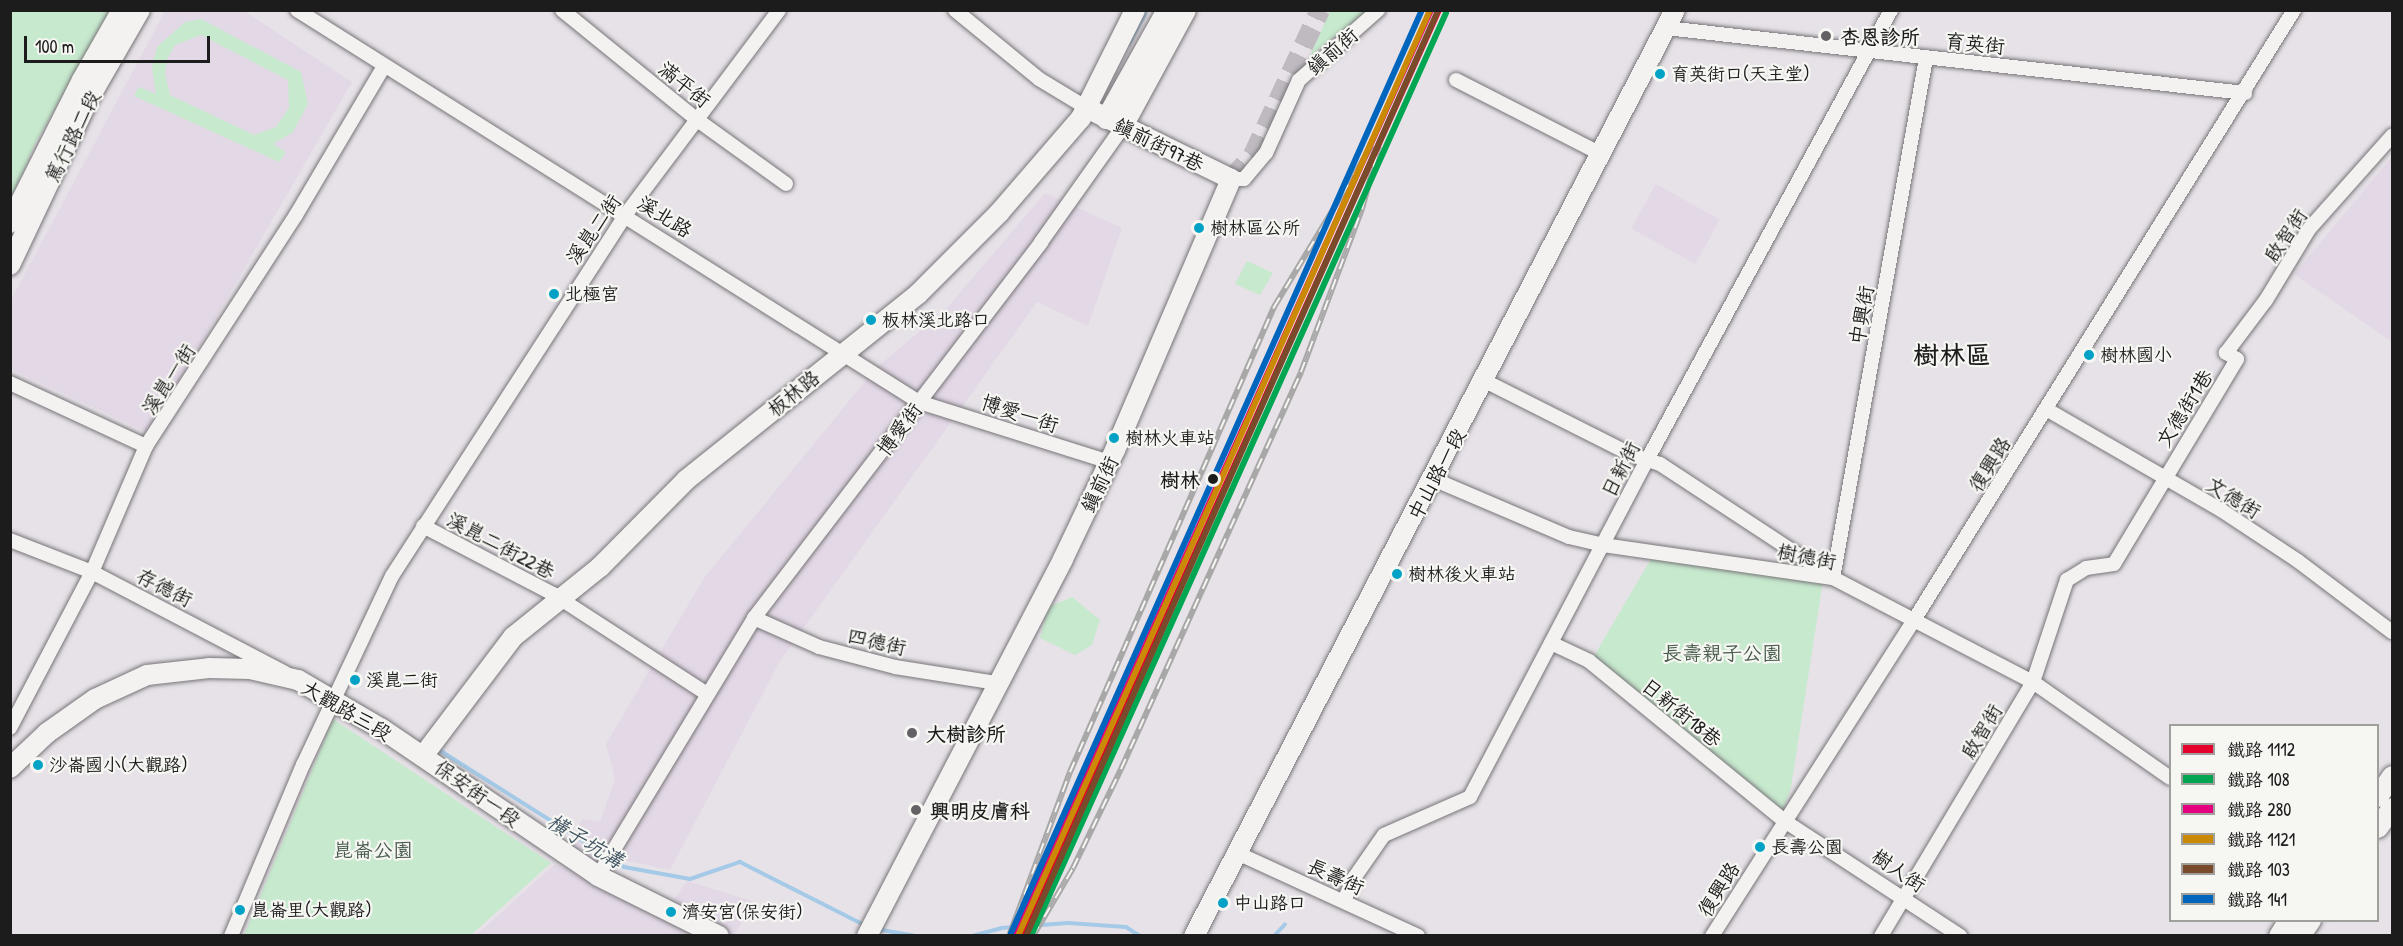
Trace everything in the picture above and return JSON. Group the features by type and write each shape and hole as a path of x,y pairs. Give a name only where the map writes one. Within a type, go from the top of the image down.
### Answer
{"street":[{"name":"篤行路二段","path":"10,223 82,80 122,10"},
{"name":"篤行路二段","path":"10,265 88,100 140,10"},
{"name":"滿平街","path":"562,10 696,119 786,184"},
{"name":"溪崑二街","path":"231,936 334,701 392,576 626,214 779,10"},
{"path":"955,10 1039,79 1087,108"},
{"name":"板林路","path":"423,756 513,637 600,567 686,480 918,294 999,213 1087,108 1089,96 1135,10"},
{"name":"博愛街","path":"1114,123 1167,10"},
{"name":"博愛街","path":"599,872 754,618 919,402 1114,123 1186,10"},
{"name":"鎮前街","path":"870,930 996,682 1061,562 1109,462 1231,179 1244,179 1266,153 1299,80 1378,10"},
{"name":"日新街","path":"1344,901 1354,878 1384,835 1470,797 1647,460 1891,10"},
{"name":"復興路","path":"1712,936 1783,820 1914,620 2245,93 2294,10"},
{"name":"溪北路","path":"298,11 626,214 919,402"},
{"name":"育英街","path":"1670,19 1868,52 2245,93"},
{"name":"中山路一段","path":"1194,936 1485,381 1670,19"},
{"name":"中興街","path":"1833,578 1926,58"},
{"name":"溪崑一街","path":"10,728 92,572 146,446 296,215 384,66"},
{"path":"1456,80 1601,154"},
{"name":"鎮前街97巷","path":"1087,108 1231,179"},
{"name":"啟智街","path":"2237,359 2226,353 2266,300 2309,229 2392,135"},
{"name":"文德街1巷","path":"2114,564 2164,477 2237,359"},
{"path":"1485,381 1647,460 1660,464 1833,578"},
{"path":"10,383 146,446"},
{"name":"博愛一街","path":"919,402 1109,462"},
{"name":"文德街","path":"2046,409 2164,477 2298,561 2392,632"},
{"name":"樹德街","path":"1433,479 1569,537 1603,545 1833,578 2034,682 2169,777"},
{"name":"溪崑二街22巷","path":"423,526 560,598 707,694"},
{"name":"存德街","path":"10,540 92,572 246,649 298,680"},
{"name":"啟智街","path":"1881,936 2034,682 2067,580 2086,568 2114,564"},
{"name":"四德街","path":"754,618 819,647 895,667 996,682"},
{"name":"日新街18巷","path":"1551,643 1589,661 1783,820"},
{"name":"大觀路三段","path":"10,768 47,733 95,699 147,675 206,668 250,669 298,680 423,756"},
{"name":"保安街一段","path":"423,756 599,872 719,936"},
{"path":"2379,796 2392,776"},
{"path":"2379,826 2392,807"},
{"name":"樹人街","path":"1783,820 1903,896 1960,936"},
{"name":"長壽街","path":"1237,853 1418,936"},
{"path":"2279,936 2288,922"},
{"path":"2300,936 2310,922"}],"shaded area":[{"path":"165,11 244,11 352,82 149,433 11,369 11,300"},
{"path":"2392,157 2392,342 2294,274"},
{"path":"1656,184 1720,219 1695,264 1631,229"},
{"path":"1045,193 1122,228 1088,326 1037,302 780,661 670,870 623,860 611,876 566,850 582,819 600,822 615,779 606,744 704,578 876,368 946,309"},
{"path":"555,864 665,912 687,881 752,901 735,935 475,936"}],"green space":[{"path":"10,11 111,11 35,144 11,201"},
{"path":"1330,11 1367,11 1310,56"},
{"path":"201,19 301,72 308,104 293,132 273,144 286,152 279,162 134,96 139,87 156,94 152,68 157,47 185,22","holes":["201,35 288,80 289,108 276,127 254,135 170,95 165,74 167,60 175,45"]},
{"path":"1247,261 1273,273 1260,295 1235,284"},
{"name":"長壽親子公園","path":"1655,552 1823,581 1791,787 1783,811 1591,661"},
{"path":"1072,597 1100,620 1092,645 1075,655 1040,638 1048,607"},
{"name":"崑崙公園","path":"333,719 551,863 471,935 244,935"}],"waterway":[{"path":"1129,44 1147,10"},
{"name":"橫子坑溝","path":"436,748 624,867 690,879 740,862 866,926"},
{"name":"橫子坑溝","path":"972,936 1001,928 1068,923 1126,927 1140,936"},
{"path":"1274,936 1285,924"},
{"name":"橫子坑溝","path":"876,929 914,936"}],"tunnel":[{"path":"1231,179 1253,155 1320,10"}],"railway":[{"path":"1009,936 1070,772 1274,307 1372,145"},
{"path":"1033,936 1073,868 1121,769 1301,372 1362,209 1379,146"}],"rail line":[{"name":"141","path":"1011,933 1422,10"},
{"name":"1121","path":"1018,936 1430,10"},
{"name":"280","path":"1016,933 1431,10"},
{"name":"1112","path":"1023,936 1439,10"},
{"name":"103","path":"1026,936 1437,13"},
{"name":"108","path":"1031,936 1446,13"}],"place":[{"name":"杏恩診所","path":"1826,36"},
{"name":"育英街口(天主堂)","path":"1660,74"},
{"name":"樹林區公所","path":"1199,228"},
{"name":"北極宮","path":"554,294"},
{"name":"板林溪北路口","path":"871,320"},
{"name":"樹林國小","path":"2089,355"},
{"name":"樹林火車站","path":"1114,438"},
{"name":"樹林","path":"1213,479"},
{"name":"樹林後火車站","path":"1397,574"},
{"name":"溪崑二街","path":"355,680"},
{"name":"大樹診所","path":"912,733"},
{"name":"沙崙國小(大觀路)","path":"38,765"},
{"name":"興明皮膚科","path":"916,810"},
{"name":"長壽公園","path":"1760,847"},
{"name":"中山路口","path":"1223,903"},
{"name":"崑崙里(大觀路)","path":"240,910"},
{"name":"濟安宮(保安街)","path":"671,912"}],"district":[{"name":"樹林區","path":"1952,355"}]}
